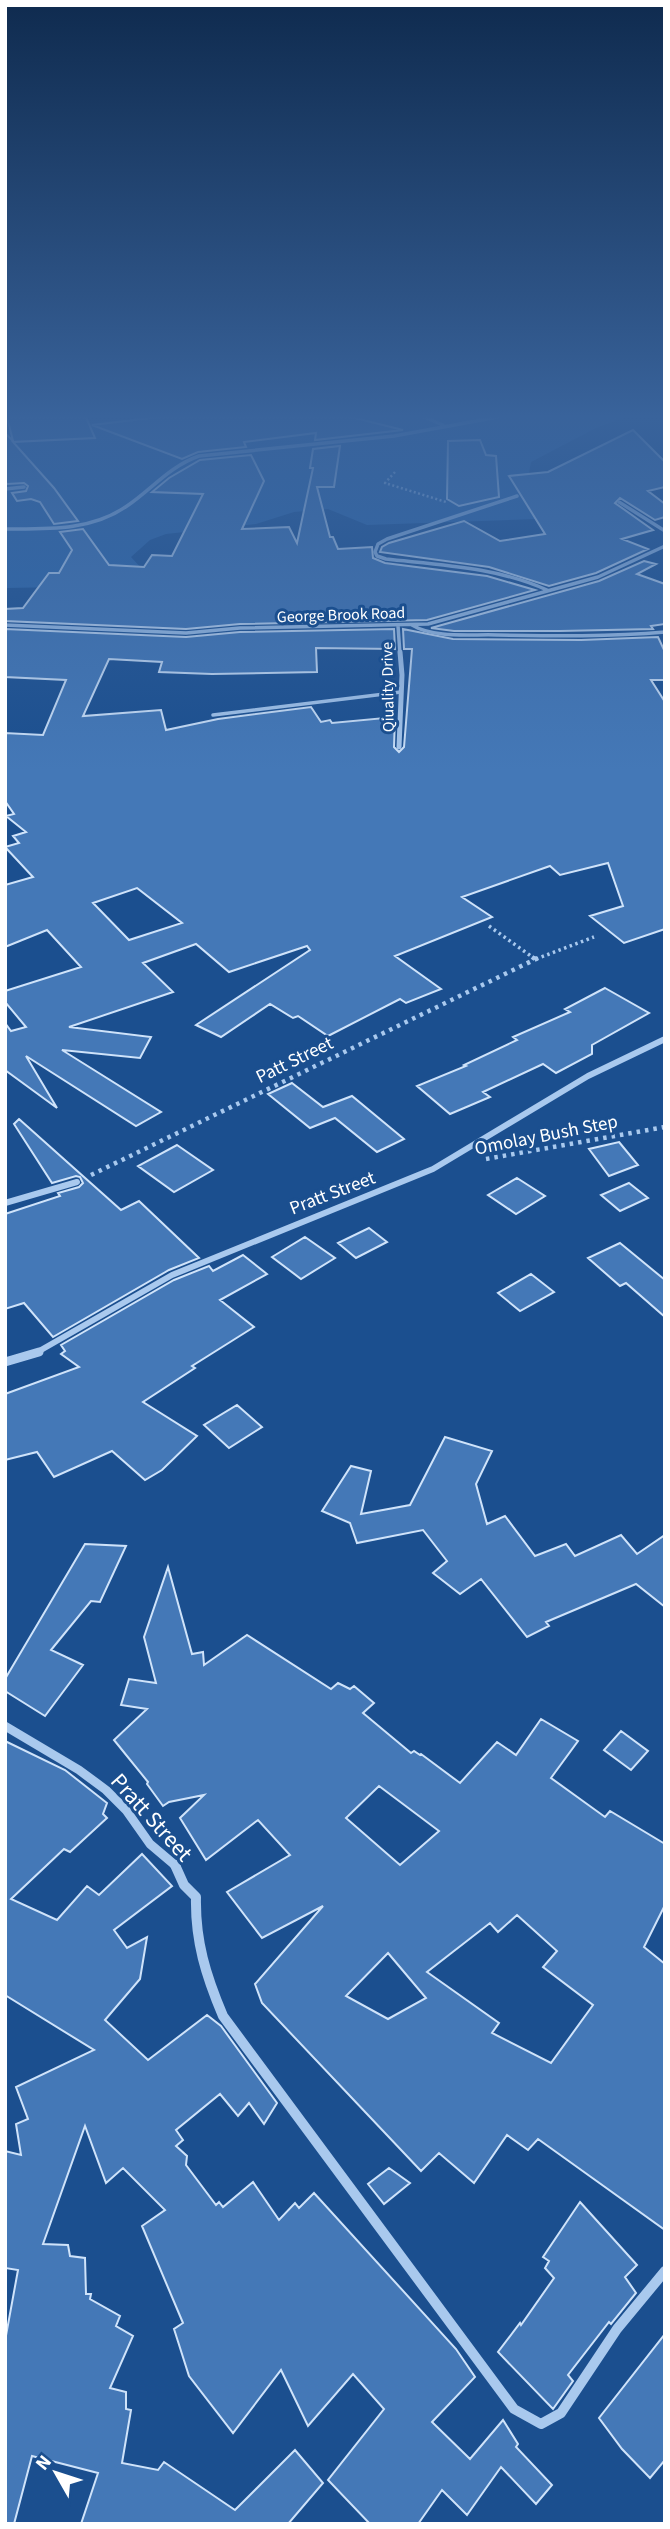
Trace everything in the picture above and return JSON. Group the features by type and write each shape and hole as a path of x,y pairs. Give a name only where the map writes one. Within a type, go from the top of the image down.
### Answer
{"street":[{"path":"396,535 378,544 375,552 377,556 505,573 547,590"},
{"name":"George Brook Road","path":"5,625 186,633 240,628 428,624 598,577 665,546"},
{"path":"411,624 422,631 460,634 606,637 665,632"},
{"name":"Qiuality Drive","path":"398,626 401,692 399,747"},
{"name":"Pratt Street","path":"5,1362 38,1353 172,1275 433,1169 588,1076 665,1039"},
{"path":"5,1203 77,1182"},
{"name":"Pratt Street","path":"5,1727 80,1770 118,1802 158,1857 175,1864 184,1885 196,1897 194,1934 205,1973 223,2015 514,2409 541,2424 561,2413 617,2329 665,2271"}],"lane":[{"path":"213,715 401,692"}],"path":[{"path":"489,926 535,959"},
{"name":"Patt Street","path":"77,1182 535,959 594,937"},
{"name":"Omolay Bush Step","path":"475,1161 665,1127"}],"shaded area":[{"path":"5,535 163,535 150,540 131,557 143,570 125,586 5,588"}],"building":[{"path":"62,535 87,535 109,565 144,567 152,555 172,556 182,535 293,535 297,543 299,535 329,535 338,549 372,547 373,558 385,563 487,576 535,590 427,620 240,624 186,629 5,621 5,609 23,608 49,573 59,573 72,550"},
{"path":"416,535 489,535 500,541 538,535 636,535 622,539 648,549 596,573 549,586 489,567 380,552 382,547 389,543"},
{"path":"644,561 656,564 637,574 665,584 665,624 651,626 653,629 454,631 431,628 599,581"},
{"path":"5,629 186,637 240,632 394,629 395,649 316,648 317,672 159,672 162,662 109,659 83,716 161,710 166,730 218,719 311,707 321,722 395,717 394,747 399,752 404,747 412,649 404,649 403,629 453,639 581,640 658,637 665,652 665,680 651,680 665,702 665,929 624,943 590,916 623,906 608,863 560,875 550,866 462,897 492,917 395,956 441,989 406,1003 400,999 328,1036 298,1016 293,1018 270,1004 221,1037 196,1025 310,950 307,946 229,972 196,944 143,963 173,992 69,1027 151,1037 140,1058 62,1050 161,1112 136,1126 26,1056 57,1108 5,1070 5,1023 11,1031 26,1027 5,1002 5,991 81,967 47,930 5,947 5,885 33,877 5,847 19,843 13,836 26,832 6,816 14,814 5,801 5,733 43,735 66,680 5,677","holes":["137,888 182,923 129,940 93,903"]},
{"path":"605,988 649,1013 592,1045 592,1054 556,1073 543,1064 483,1092 490,1097 450,1114 417,1086 466,1066 464,1065 517,1040 513,1037 570,1012 565,1009"},
{"path":"292,1083 323,1107 352,1096 404,1139 377,1152 335,1118 310,1128 268,1094"},
{"path":"19,1119 121,1210 139,1201 199,1258 169,1270 53,1337 24,1303 5,1309 5,1214 60,1196 58,1193 79,1187 83,1183 80,1177 76,1176 52,1183 14,1124"},
{"path":"619,1142 638,1165 609,1176 589,1149"},
{"path":"177,1145 213,1170 174,1192 138,1166"},
{"path":"517,1178 545,1196 516,1214 488,1195"},
{"path":"629,1183 648,1198 620,1211 601,1195"},
{"path":"369,1228 387,1242 356,1258 338,1243"},
{"path":"305,1237 335,1258 301,1279 272,1257"},
{"path":"620,1243 665,1280 665,1317 626,1283 620,1286 588,1258"},
{"path":"243,1255 267,1274 220,1300 254,1327 192,1366 195,1368 143,1402 197,1436 162,1470 145,1480 112,1451 54,1477 37,1452 5,1460 5,1394 79,1367 61,1354 65,1351 61,1345 174,1280 209,1266 213,1271"},
{"path":"531,1274 554,1292 520,1311 498,1293"},
{"path":"237,1405 262,1427 229,1448 204,1425"},
{"path":"445,1437 492,1451 476,1484 487,1524 505,1516 535,1556 566,1544 575,1556 621,1535 637,1554 665,1535 665,1607 636,1584 546,1622 549,1626 527,1637 481,1579 460,1594 433,1573 447,1561 423,1530 357,1543 350,1523 322,1511 351,1466 371,1471 361,1514 410,1505"},
{"path":"85,1544 126,1546 100,1602 91,1601 51,1650 83,1665 45,1716 5,1691 5,1679"},
{"path":"168,1567 192,1654 203,1652 204,1665 247,1635 331,1689 338,1683 350,1689 354,1686 374,1703 363,1713 411,1753 414,1751 421,1754 460,1783 497,1742 516,1755 541,1719 578,1741 551,1778 605,1817 610,1811 665,1844 665,1905 644,1947 665,1964 665,2230 538,2139 528,2150 507,2135 474,2183 439,2153 421,2171 262,2003 255,1984 323,1906 262,1938 227,1892 290,1855 258,1820 206,1860 180,1818 204,1795 169,1802 163,1806 148,1782 114,1740 147,1709 121,1705 129,1679 156,1683 144,1637","holes":["379,1786 439,1831 400,1865 346,1818","517,1915 557,1951 543,1967 593,2005 551,2063 492,2033 499,2023 427,1972 490,1923 498,1932","388,1953 426,1998 388,2019 346,1996"]},
{"path":"621,1731 648,1751 631,1770 604,1750"},
{"path":"5,1741 65,1770 107,1803 103,1814 107,1818 70,1852 64,1849 11,1899 57,1920 87,1886 99,1895 142,1854 172,1886 114,1930 127,1948 147,1937 140,1979 105,2020 148,2060 207,2015 221,2026 277,2103 264,2124 249,2103 238,2116 220,2094 176,2130 183,2140 176,2146 187,2156 186,2165 216,2205 219,2202 223,2207 253,2182 279,2220 295,2203 299,2208 314,2193 456,2349 475,2377 432,2422 470,2459 503,2420 518,2444 516,2447 552,2485 536,2504 501,2467 467,2515 442,2490 418,2524 370,2524 328,2480 384,2409 353,2374 308,2426 281,2370 233,2433 189,2376 174,2329 183,2323 142,2226 165,2210 123,2168 106,2183 85,2126 43,2244 68,2245 70,2256 85,2258 86,2294 91,2294 90,2299 120,2316 116,2326 133,2336 110,2388 126,2392 126,2409 131,2410 122,2463 158,2470 164,2462 235,2510 295,2450 323,2483 288,2524 81,2524 98,2473 32,2456 14,2524 5,2524 5,2341 18,2270 5,2268 5,2151 21,2155 16,2124 28,2119 16,2087 94,2050 5,1995"},
{"path":"389,2168 410,2183 384,2204 368,2184"},
{"path":"580,2202 637,2265 625,2277 636,2293 611,2324 609,2322 568,2375 573,2381 553,2409 498,2352 554,2278 545,2268 549,2261 543,2257"},
{"path":"665,2334 665,2460 650,2478 622,2449 599,2418"}]}
